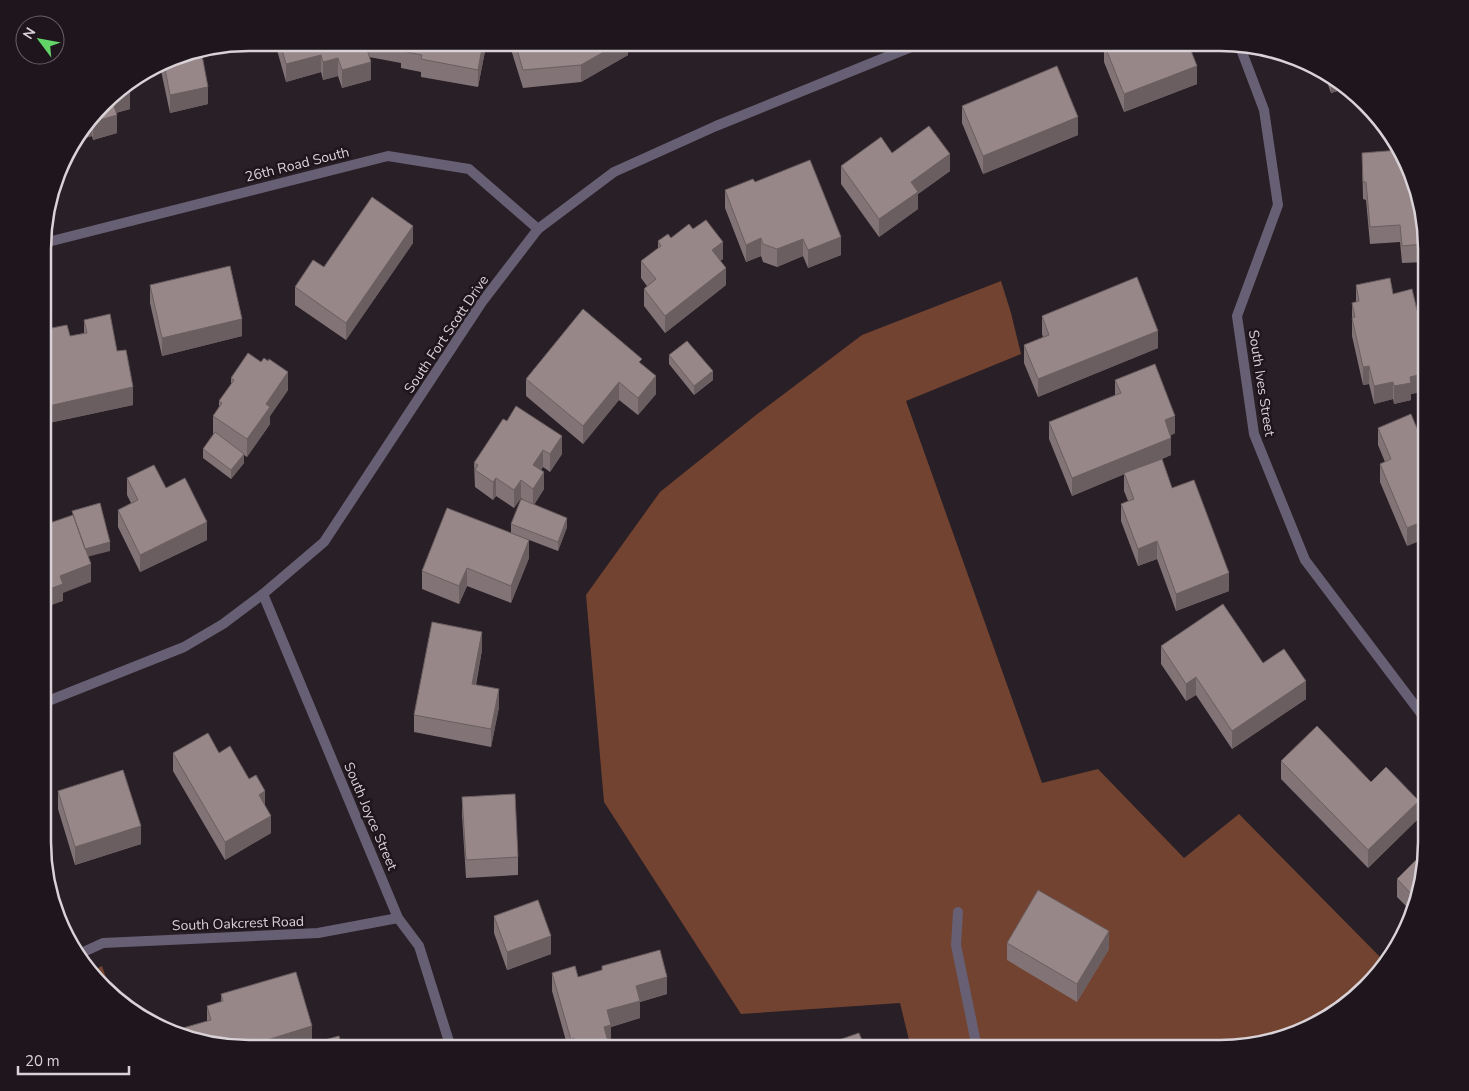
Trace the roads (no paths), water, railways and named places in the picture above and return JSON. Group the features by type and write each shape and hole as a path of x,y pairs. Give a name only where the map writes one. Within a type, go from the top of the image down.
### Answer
{"street":[{"name":"South Fort Scott Drive","path":"51,700 184,646 222,624 263,594 324,542 482,302 538,229 614,172 716,126 901,51"},
{"name":"South Ives Street","path":"1242,53 1264,110 1278,205 1237,316 1254,434 1305,560 1418,709"},
{"name":"26th Road South","path":"52,241 388,156 469,169 538,229"},
{"name":"South Joyce Street","path":"263,594 398,918 419,946 448,1040"},
{"path":"958,912 956,945 975,1040"},
{"name":"South Oakcrest Road","path":"85,951 103,943 318,933 398,918"}]}
